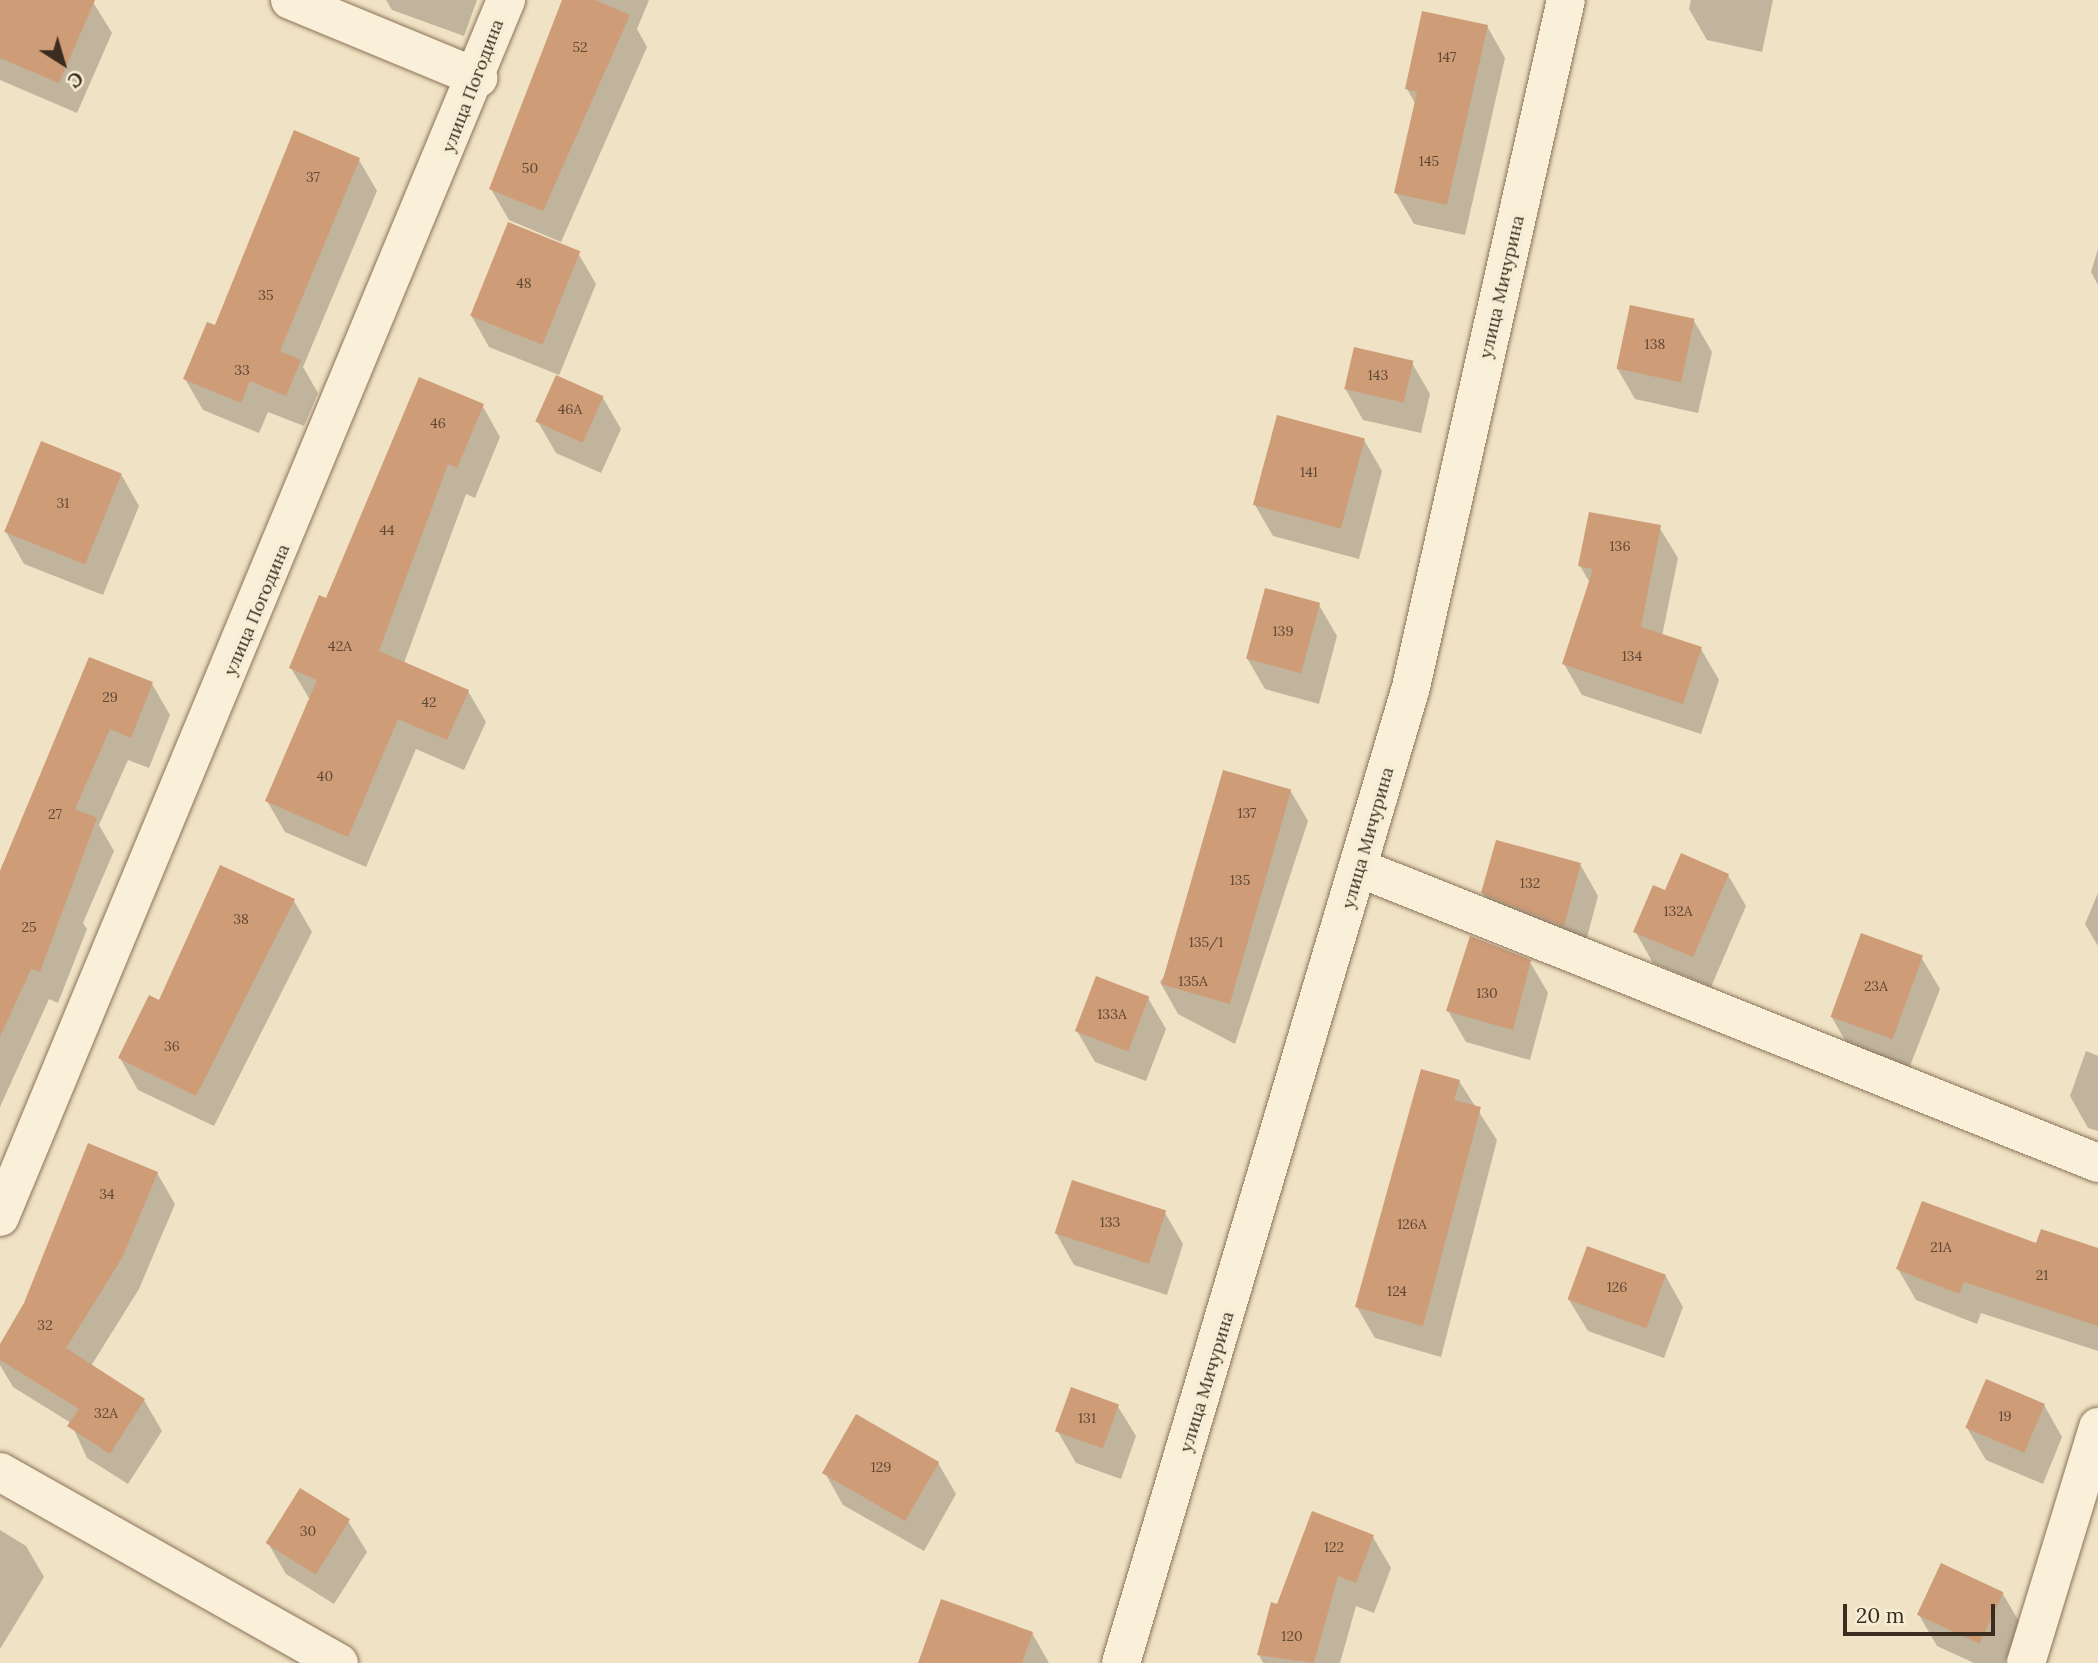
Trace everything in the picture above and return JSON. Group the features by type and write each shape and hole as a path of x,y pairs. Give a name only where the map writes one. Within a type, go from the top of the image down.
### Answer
{"street":[{"path":"290,0 478,78"},
{"name":"улица Погодина","path":"0,1217 478,78 506,0"},
{"name":"улица Мичурина","path":"1121,1663 1411,687 1566,0"},
{"path":"1359,868 2098,1163"},
{"path":"2026,1663 2098,1427"},
{"path":"0,1472 339,1663"}],"building":[{"path":"0,0 95,0 59,83 0,58"},
{"path":"562,0 595,0 630,15 543,211 489,189"},
{"path":"1422,11 1488,25 1447,205 1394,193 1417,92 1405,89"},
{"path":"294,130 360,158 280,351 301,360 286,396 250,381 241,403 183,379 207,322 215,325"},
{"path":"508,222 580,251 542,345 470,316"},
{"path":"1630,305 1695,319 1681,382 1616,369"},
{"path":"1354,347 1413,361 1404,403 1344,389"},
{"path":"556,375 604,396 583,443 535,422"},
{"path":"419,377 484,404 457,468 448,464 379,651 469,690 447,740 398,719 348,837 265,801 317,680 289,668 319,595 326,598"},
{"path":"1277,415 1365,439 1341,528 1253,505"},
{"path":"41,441 122,474 85,564 4,532"},
{"path":"1589,512 1661,525 1641,627 1702,647 1683,704 1562,664 1593,569 1578,566"},
{"path":"1265,588 1320,603 1301,673 1246,659"},
{"path":"89,657 153,682 131,738 110,729 75,809 97,818 40,972 31,969 0,1037 0,871"},
{"path":"1223,770 1291,790 1230,1004 1162,984"},
{"path":"1496,840 1581,863 1564,926 1481,893"},
{"path":"1681,853 1729,874 1693,957 1633,932 1653,885 1665,890"},
{"path":"220,865 295,899 196,1096 118,1058 149,995 159,1000"},
{"path":"1861,933 1923,956 1893,1039 1831,1017"},
{"path":"1470,936 1531,960 1513,1030 1446,1011"},
{"path":"1096,976 1149,996 1128,1052 1075,1031"},
{"path":"1421,1069 1460,1080 1454,1100 1481,1107 1423,1326 1355,1307"},
{"path":"88,1143 158,1172 122,1258 66,1348 145,1399 110,1454 67,1426 79,1409 0,1360 0,1344 24,1303"},
{"path":"1072,1180 1166,1211 1149,1264 1055,1233"},
{"path":"1922,1201 2036,1243 2041,1229 2098,1248 2098,1326 1964,1282 1959,1294 1896,1269"},
{"path":"1587,1246 1666,1275 1646,1328 1568,1300"},
{"path":"1986,1379 2045,1404 2024,1453 1965,1428"},
{"path":"1071,1387 1119,1404 1103,1449 1055,1431"},
{"path":"856,1414 939,1462 905,1521 822,1473"},
{"path":"300,1488 350,1519 316,1574 266,1543"},
{"path":"1312,1511 1374,1535 1356,1583 1338,1576 1314,1663 1257,1655 1271,1602 1277,1604"},
{"path":"1941,1563 2004,1592 1979,1644 1917,1615"},
{"path":"941,1599 1033,1632 1022,1663 918,1663"}]}
